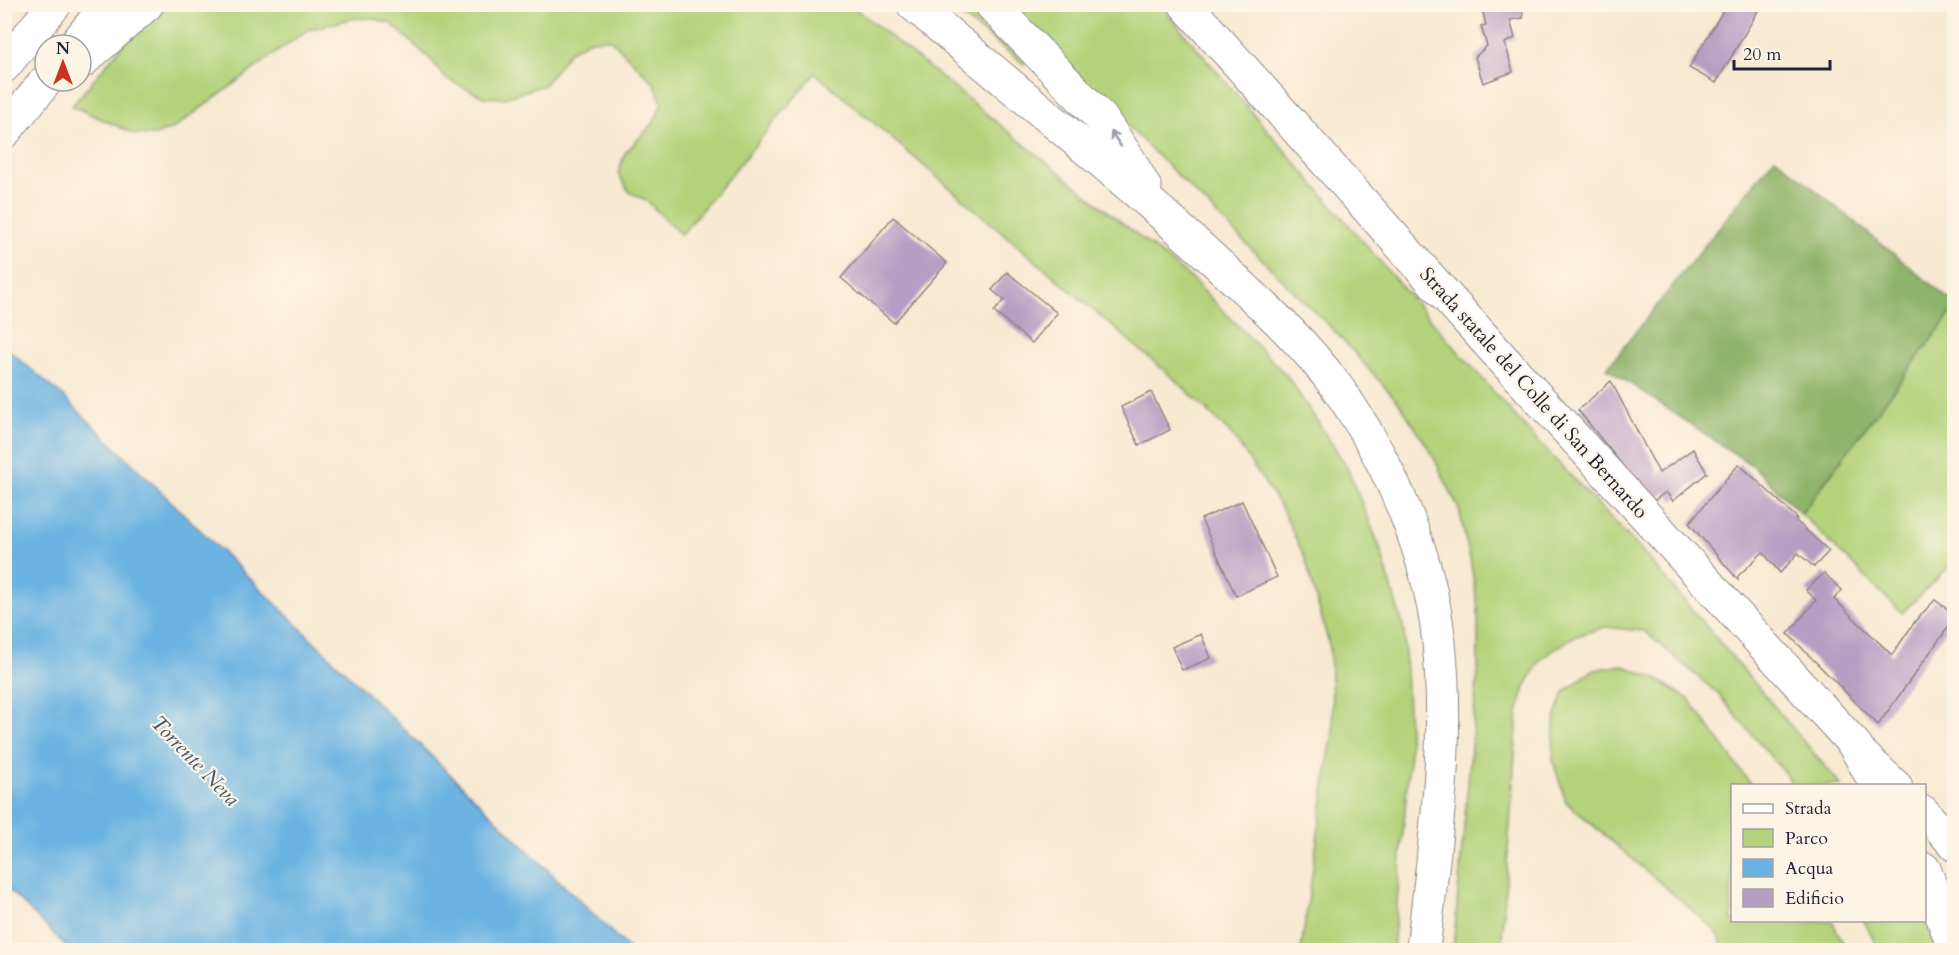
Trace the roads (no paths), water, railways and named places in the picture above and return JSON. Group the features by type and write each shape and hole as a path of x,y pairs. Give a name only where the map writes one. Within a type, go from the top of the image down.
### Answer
{"main road":[{"path":"4,66 55,4"},
{"path":"85,33 108,4"},
{"path":"93,51 147,4"},
{"path":"992,4 1101,118 1156,207"},
{"name":"Strada statale del Colle di San Bernardo","path":"1185,4 1483,337 1854,744 1876,784"},
{"path":"914,7 1156,207 1277,318 1312,356 1336,387 1382,463 1407,517 1428,579 1439,640 1444,706 1443,763 1423,951"},
{"path":"10,125 36,93"},
{"path":"10,125 46,93"},
{"path":"1926,874 1954,947"}],"street":[{"path":"1854,744 1896,784"},
{"path":"1926,813 1954,846"}],"water":[{"name":"Torrente Neva","path":"4,346 64,397 630,950 70,950 5,886"}]}
